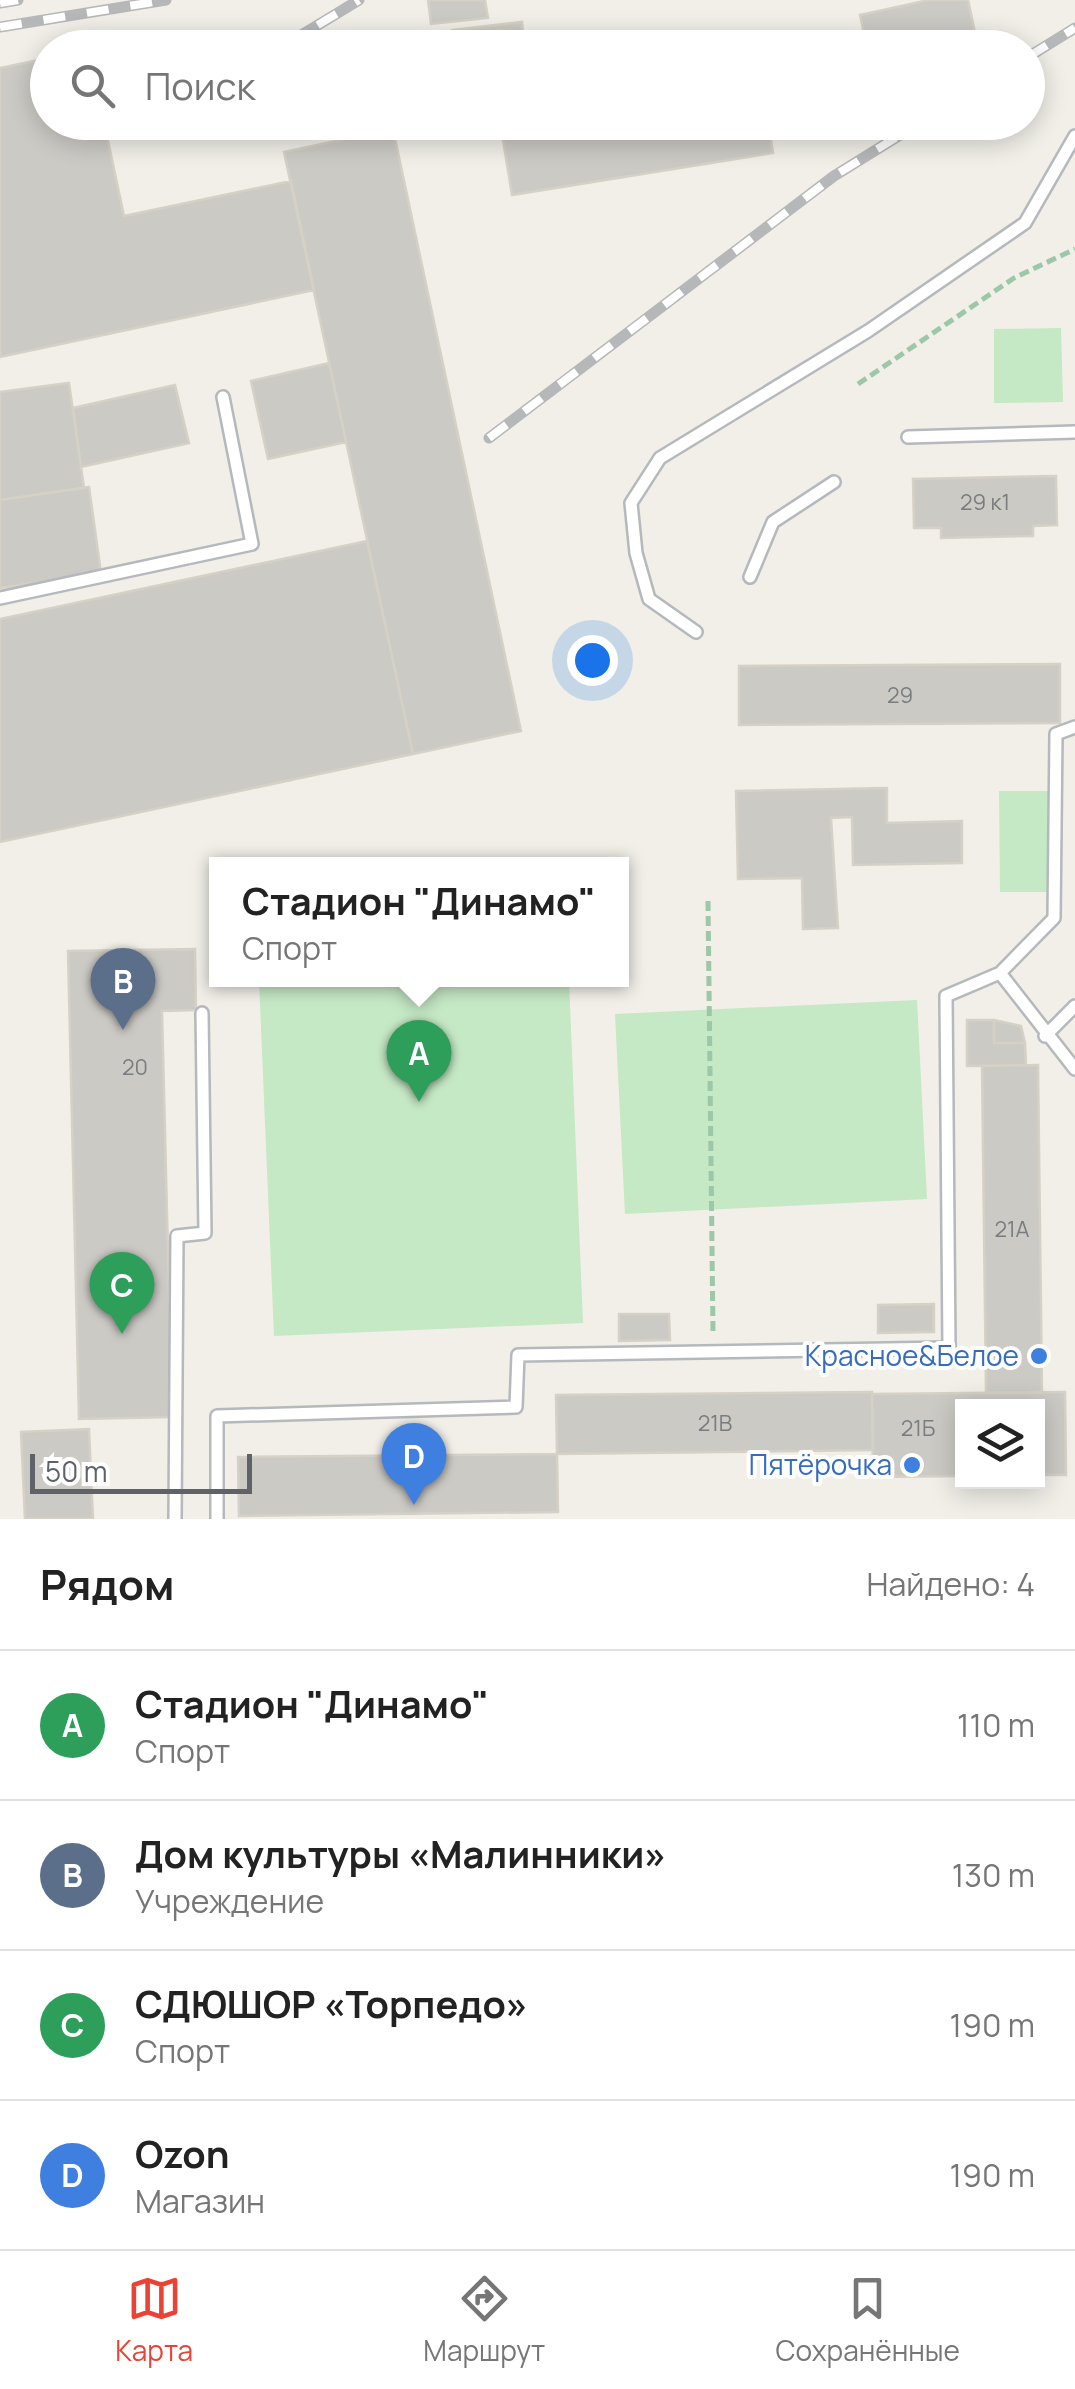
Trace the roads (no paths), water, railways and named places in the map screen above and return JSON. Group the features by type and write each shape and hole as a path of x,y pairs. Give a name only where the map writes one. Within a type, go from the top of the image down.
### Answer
{"lane":[{"path":"696,632 649,599 636,553 631,503 660,458 868,331 1025,223 1075,136"},
{"path":"0,598 252,544 223,397"},
{"path":"908,437 1075,432"},
{"path":"750,577 773,522 834,482"},
{"path":"218,1519 217,1416 516,1407 518,1355 949,1348 946,996 1000,972 1054,918 1056,734 1075,727"},
{"path":"1000,972 1045,1036 1075,1069"},
{"path":"1045,1036 1075,1006"},
{"path":"175,1519 177,1236 205,1233 202,1013"}],"railway":[{"path":"0,3 18,0"},
{"path":"0,27 166,0"},
{"path":"310,30 359,0"},
{"path":"1045,47 1075,28"},
{"path":"489,438 834,176 892,140"}],"place":[{"name":"Дом культуры «Малинники»","path":"123,1030"},
{"name":"Стадион \"Динамо\"","path":"419,1102"},
{"name":"СДЮШОР «Торпедо»","path":"122,1334"},
{"name":"Красное&Белое","path":"1039,1356"},
{"name":"Пятёрочка","path":"912,1465"},
{"name":"Ozon","path":"414,1505"}]}
